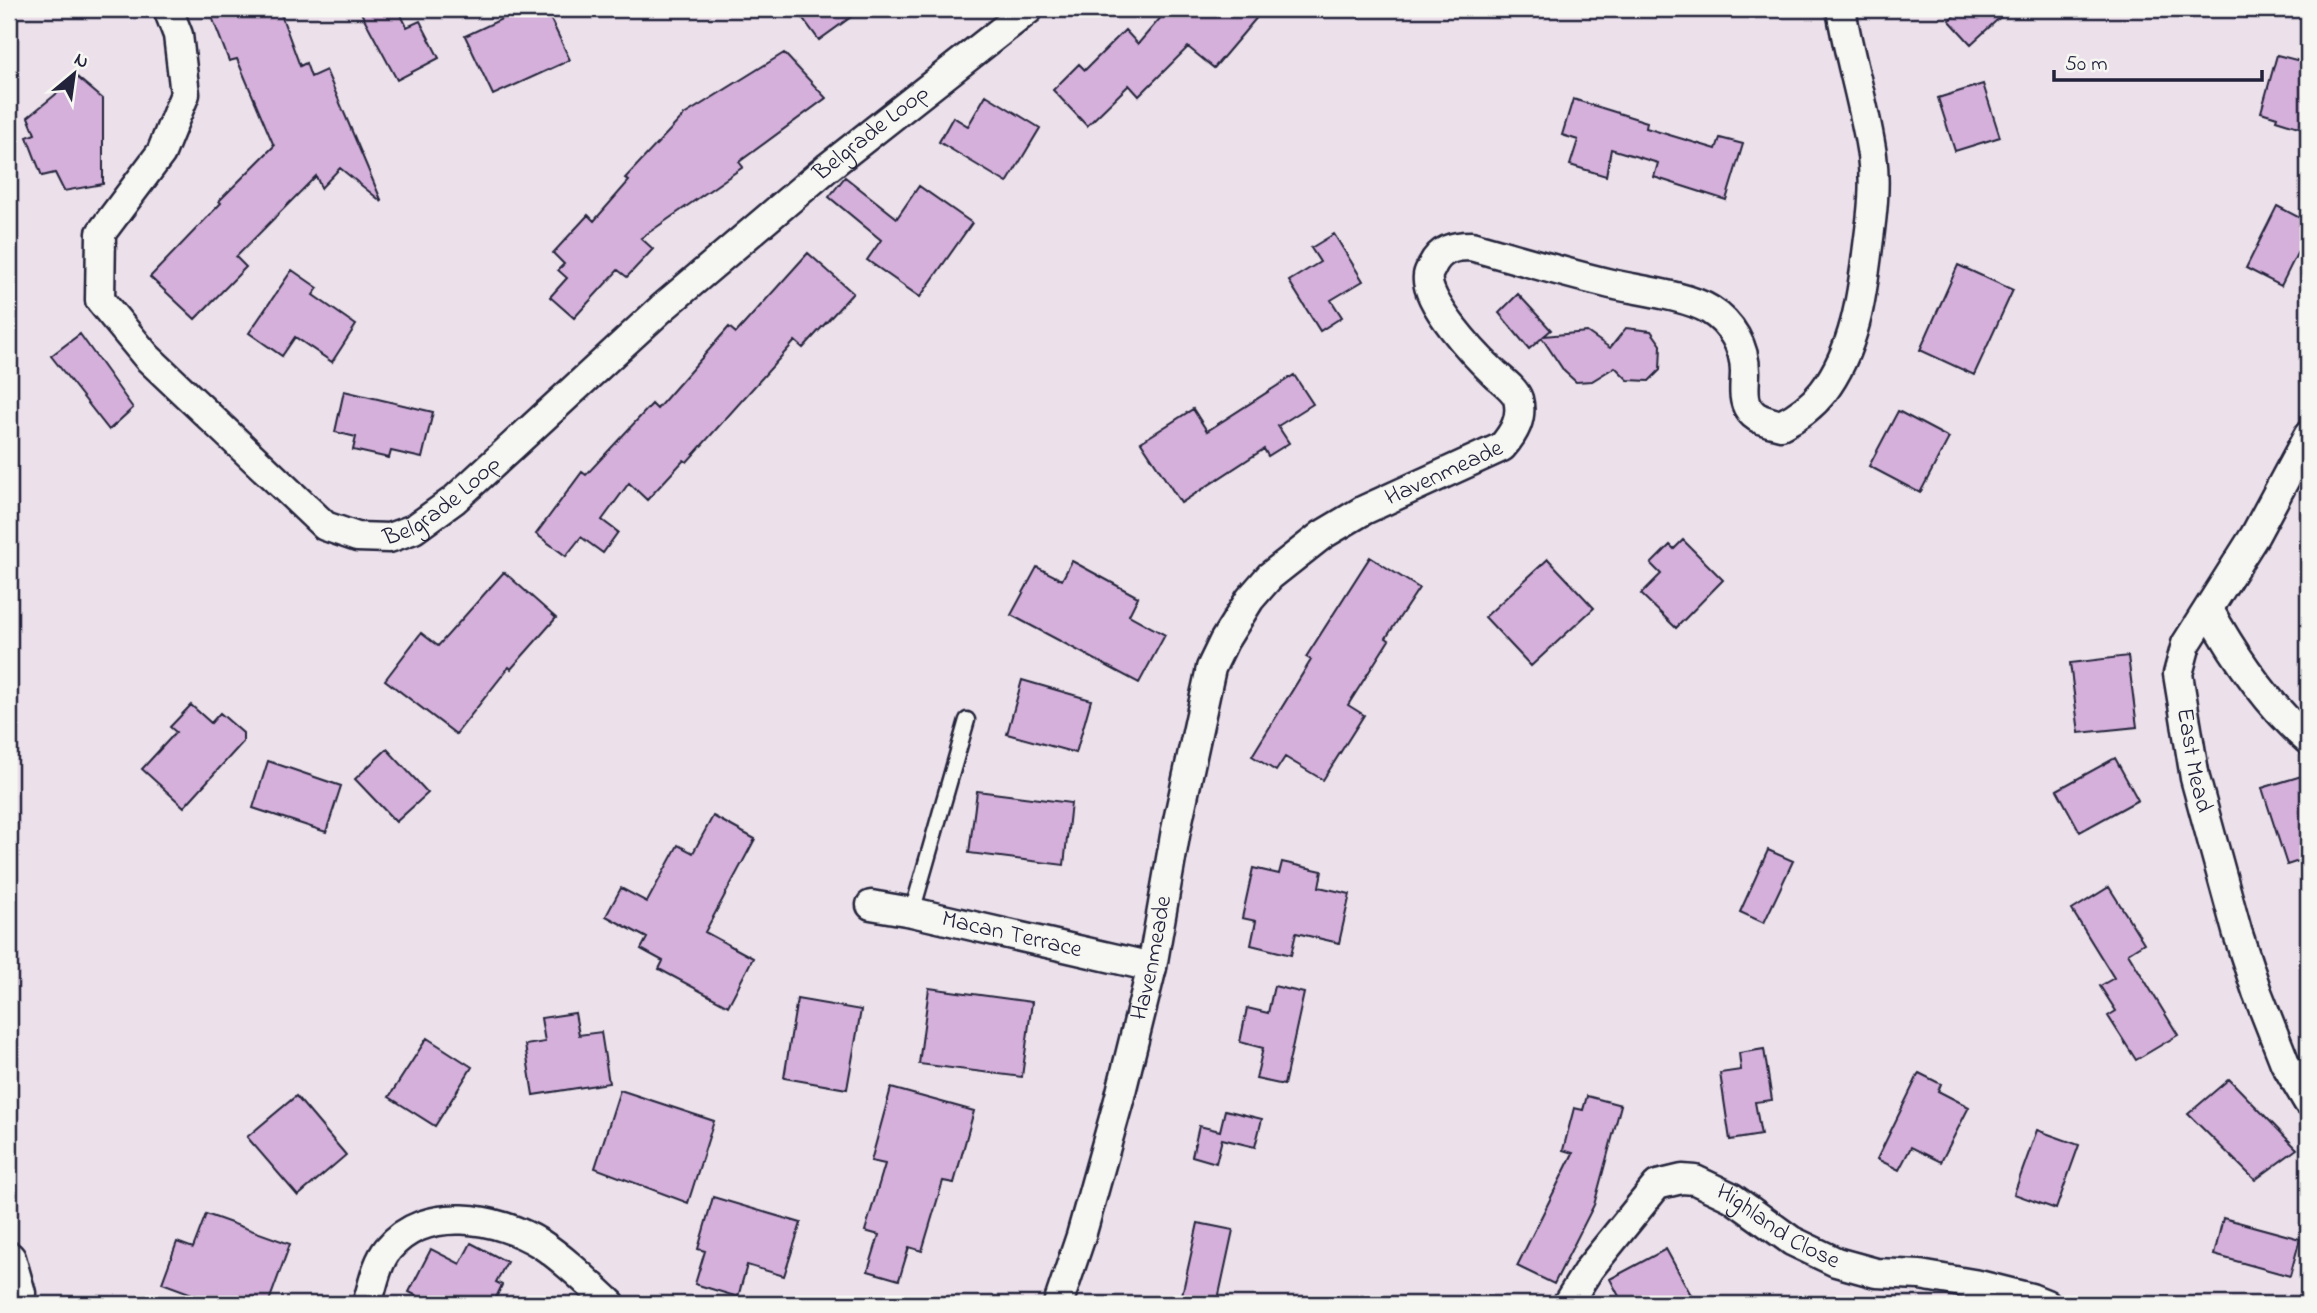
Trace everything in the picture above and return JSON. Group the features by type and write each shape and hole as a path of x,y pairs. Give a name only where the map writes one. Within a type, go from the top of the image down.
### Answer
{"street":[{"name":"Belgrade Loop","path":"168,9 178,35 185,94 161,153 101,233 100,300 146,357 325,526 358,537 389,538 414,529 454,500 662,308 827,168 1029,9"},
{"name":"Havenmeade","path":"1058,1304 1081,1236 1119,1101 1152,967 1176,830 1211,668 1224,641 1250,599 1270,576 1322,535 1364,510 1502,447 1515,432 1520,411 1518,396 1450,326 1430,291 1427,277 1437,256 1455,246 1471,246 1582,277 1684,300 1709,309 1729,326 1741,346 1745,368 1744,393 1749,410 1762,420 1781,425 1799,415 1823,393 1855,326 1863,293 1874,190 1872,156 1841,9"},
{"name":"East Mead","path":"2308,436 2255,535 2186,644 2178,674 2195,778 2237,931 2285,1063 2308,1102"},
{"path":"2208,610 2249,675 2293,727 2308,740"},
{"name":"Macan Terrace","path":"871,905 1152,967"},
{"name":"Highland Close","path":"1567,1304 1589,1269 1657,1185 1682,1179 1695,1180 1722,1192 1792,1241 1836,1262 1876,1273 1920,1275 1979,1285 2046,1304"},
{"path":"368,1304 378,1267 387,1250 401,1236 416,1228 446,1220 481,1221 519,1233 541,1244 611,1304"},
{"path":"9,1256 21,1293 20,1304"}],"lane":[{"path":"912,912 967,720"}],"building":[{"path":"209,9 279,9 300,66 306,63 311,77 326,70 382,202 340,168 321,188 316,176 236,257 246,267 195,319 150,277 221,203 219,201 274,146 237,59 229,61"},
{"path":"359,9 398,9 407,27 420,21 439,58 397,80"},
{"path":"523,9 546,9 570,60 493,95 465,36"},
{"path":"796,9 862,9 819,40"},
{"path":"1168,9 1264,9 1214,68 1188,47 1139,96 1129,85 1087,126 1053,90 1079,64 1085,70 1125,30 1138,44"},
{"path":"1962,9 2009,9 1971,44 1949,20"},
{"path":"784,53 826,98 739,162 743,167 641,238 653,249 627,277 618,270 574,318 550,297 567,278 558,270 564,264 553,253 588,215 594,221 629,181 625,178 684,115"},
{"path":"2277,55 2308,63 2308,130 2276,120 2277,117 2261,112"},
{"path":"77,77 103,99 103,184 64,191 55,173 42,176 27,137 35,134 28,117"},
{"path":"1983,84 2000,137 1955,151 1938,98"},
{"path":"986,95 1040,128 1007,183 939,142 953,117 968,126"},
{"path":"1573,99 1647,122 1646,128 1716,149 1720,138 1743,144 1726,200 1654,177 1658,163 1611,149 1606,176 1570,165 1578,140 1562,135"},
{"path":"845,177 897,218 919,186 972,223 920,297 867,260 881,240 829,197"},
{"path":"2277,206 2308,222 2308,231 2281,286 2246,268"},
{"path":"1334,234 1363,281 1331,300 1342,317 1320,331 1289,281 1320,262 1311,248"},
{"path":"808,253 853,293 803,348 795,341 687,462 684,460 647,500 629,483 602,520 618,532 603,553 581,537 566,556 536,534 582,472 586,475 652,404 657,409 729,327 736,333"},
{"path":"1958,265 2013,290 1974,375 1920,350"},
{"path":"292,270 318,288 313,295 356,325 332,362 295,337 282,356 249,333"},
{"path":"1518,294 1551,330 1544,336 1587,332 1610,348 1626,328 1651,331 1661,345 1660,370 1649,381 1628,380 1615,367 1592,381 1576,382 1564,371 1542,338 1529,349 1499,313"},
{"path":"80,334 133,408 109,430 51,356"},
{"path":"1294,375 1313,404 1278,426 1289,443 1268,456 1264,449 1181,503 1141,442 1193,409 1207,431"},
{"path":"344,391 433,412 422,458 391,451 389,458 353,450 356,437 335,432"},
{"path":"1898,411 1949,438 1920,493 1869,466"},
{"path":"1683,540 1723,580 1676,628 1641,594 1661,574 1651,564 1670,545 1674,549"},
{"path":"1370,557 1419,588 1386,638 1389,640 1348,705 1364,715 1323,780 1285,757 1276,771 1252,756 1311,660 1306,657"},
{"path":"1548,559 1594,608 1531,666 1485,617"},
{"path":"1072,561 1138,597 1129,615 1165,635 1139,683 1011,615 1037,567 1062,580"},
{"path":"504,572 556,618 511,669 509,667 456,734 385,680 421,633 438,646"},
{"path":"2128,656 2137,727 2079,733 2070,663"},
{"path":"1022,680 1091,700 1076,753 1007,734"},
{"path":"191,705 211,723 220,713 243,733 243,742 184,807 142,769 176,732 170,727"},
{"path":"387,749 428,793 396,822 355,779"},
{"path":"2115,758 2138,800 2080,832 2057,790"},
{"path":"268,761 341,786 326,832 253,808"},
{"path":"2308,774 2308,858 2287,865 2262,788"},
{"path":"977,791 1071,803 1064,865 969,853"},
{"path":"713,816 755,839 705,932 753,958 728,1006 659,969 663,961 641,949 647,938 606,916 621,888 647,902 678,845 693,853"},
{"path":"1768,850 1793,861 1764,923 1740,912"},
{"path":"1282,862 1322,871 1319,887 1350,894 1339,943 1296,933 1291,955 1251,945 1256,921 1242,918 1253,868 1279,874"},
{"path":"2109,887 2144,943 2128,953 2178,1035 2136,1060 2108,1016 2116,1011 2100,986 2114,978 2072,910"},
{"path":"1274,986 1304,993 1284,1085 1256,1079 1263,1048 1240,1042 1247,1008 1268,1013"},
{"path":"929,988 1032,1002 1022,1077 919,1064"},
{"path":"797,999 861,1010 847,1089 784,1078"},
{"path":"575,1013 579,1035 601,1032 609,1083 533,1095 525,1045 545,1042 541,1018"},
{"path":"427,1038 472,1067 435,1126 389,1097"},
{"path":"1764,1049 1772,1100 1755,1102 1761,1135 1730,1140 1720,1073 1741,1070 1739,1053"},
{"path":"1919,1073 1941,1084 1938,1091 1969,1107 1941,1162 1911,1147 1899,1170 1877,1159"},
{"path":"2229,1079 2297,1149 2255,1180 2188,1114"},
{"path":"891,1088 974,1111 954,1183 943,1181 922,1251 909,1247 899,1280 868,1271 879,1235 865,1231 885,1164 871,1161"},
{"path":"620,1090 714,1121 688,1203 595,1168"},
{"path":"296,1096 346,1155 298,1196 247,1137"},
{"path":"1587,1096 1621,1105 1594,1205 1554,1284 1517,1266 1573,1153 1563,1150 1574,1108 1583,1110"},
{"path":"1225,1110 1262,1119 1255,1147 1222,1139 1216,1163 1192,1156 1199,1126 1220,1131"},
{"path":"2037,1130 2079,1145 2056,1209 2014,1194"},
{"path":"713,1197 801,1223 784,1276 747,1265 738,1297 695,1284 705,1251 698,1249"},
{"path":"206,1214 290,1244 268,1304 219,1304 162,1283 177,1242 193,1248"},
{"path":"2223,1218 2300,1239 2290,1276 2214,1255"},
{"path":"1198,1223 1233,1230 1217,1304 1180,1304"},
{"path":"471,1243 507,1262 496,1282 502,1285 493,1304 433,1304 409,1292 431,1249 460,1264"},
{"path":"1666,1249 1696,1304 1623,1304 1610,1279"}]}
